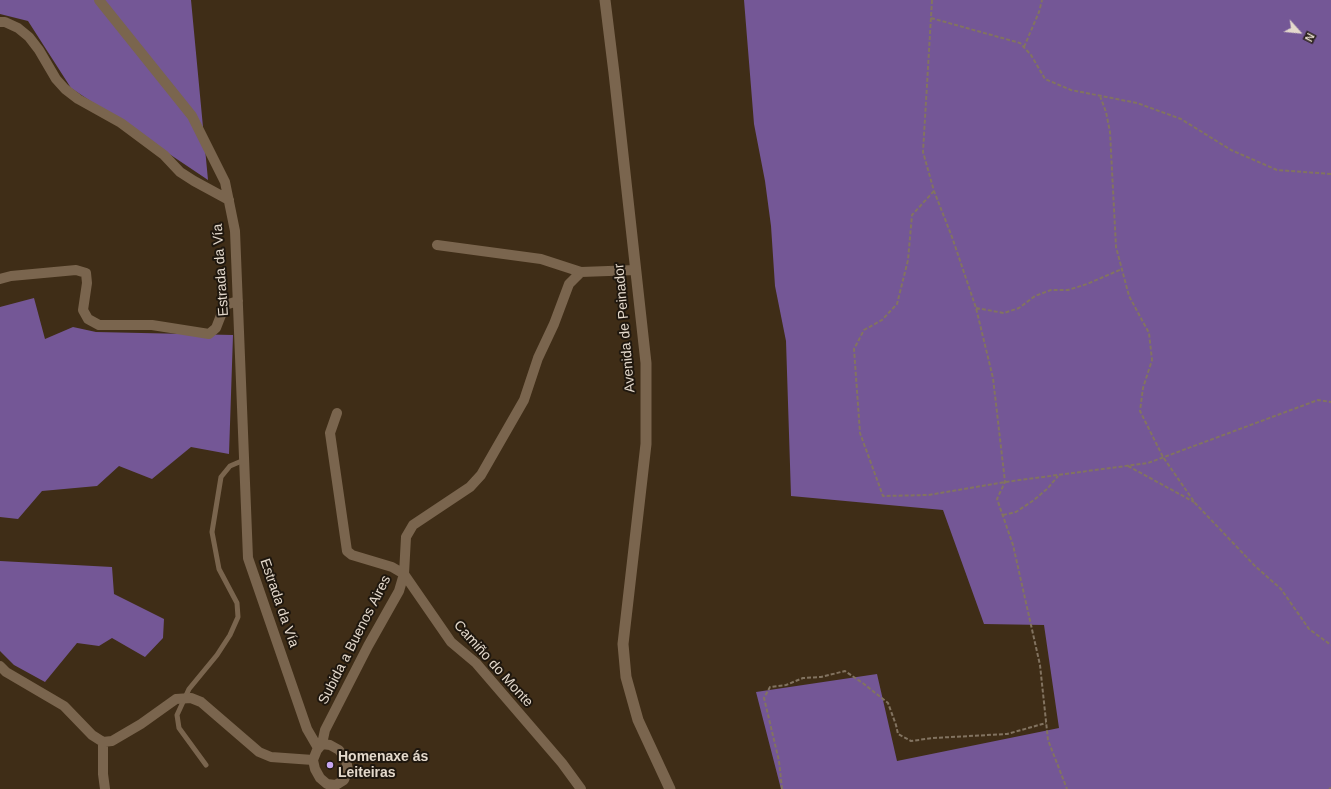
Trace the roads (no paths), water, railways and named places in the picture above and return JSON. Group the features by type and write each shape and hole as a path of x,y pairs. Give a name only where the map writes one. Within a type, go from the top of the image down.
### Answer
{"street":[{"name":"Estrada da Vía","path":"99,0 192,116 225,182 235,231 248,558 307,729 320,746"},
{"name":"Avenida de Peinador","path":"604,0 614,73 646,363 646,444 623,644 626,677 638,720 670,789"},
{"path":"0,22 5,22 18,28 29,37 39,50 56,79 65,89 78,99 121,123 164,155 180,172 229,200"},
{"path":"437,245 541,259 581,272 636,270"},
{"path":"0,279 11,276 76,270 86,273 87,283 83,310 88,319 100,325 152,325 209,334 216,328 226,305 238,301"},
{"name":"Subida a Buenos Aires","path":"320,746 328,724 368,646 399,591 404,574 406,537 413,525 470,487 481,475 524,400 538,358 554,324 569,284 581,272"},
{"path":"337,413 330,433 347,551 352,555 392,566 404,574"},
{"name":"Camiño do Monte","path":"404,574 451,642 476,663 562,763 581,789"},
{"path":"0,666 6,672 64,706 92,735 103,742 112,741 141,724 176,699 191,698 201,702 258,752 271,757 313,760"},
{"path":"103,742 103,774 105,789"},
{"path":"330,745 340,750 346,760 348,770 344,780 336,787 327,784 320,778 315,769 313,760 320,746 330,745"},
{"path":"319,789 320,778"}],"lane":[{"path":"206,765 179,728 177,715 189,689 230,635 238,617 237,603 218,569 212,532 220,477 230,466 244,460"}],"place":[{"name":"Homenaxe ás Leiteiras","path":"330,765"}]}
